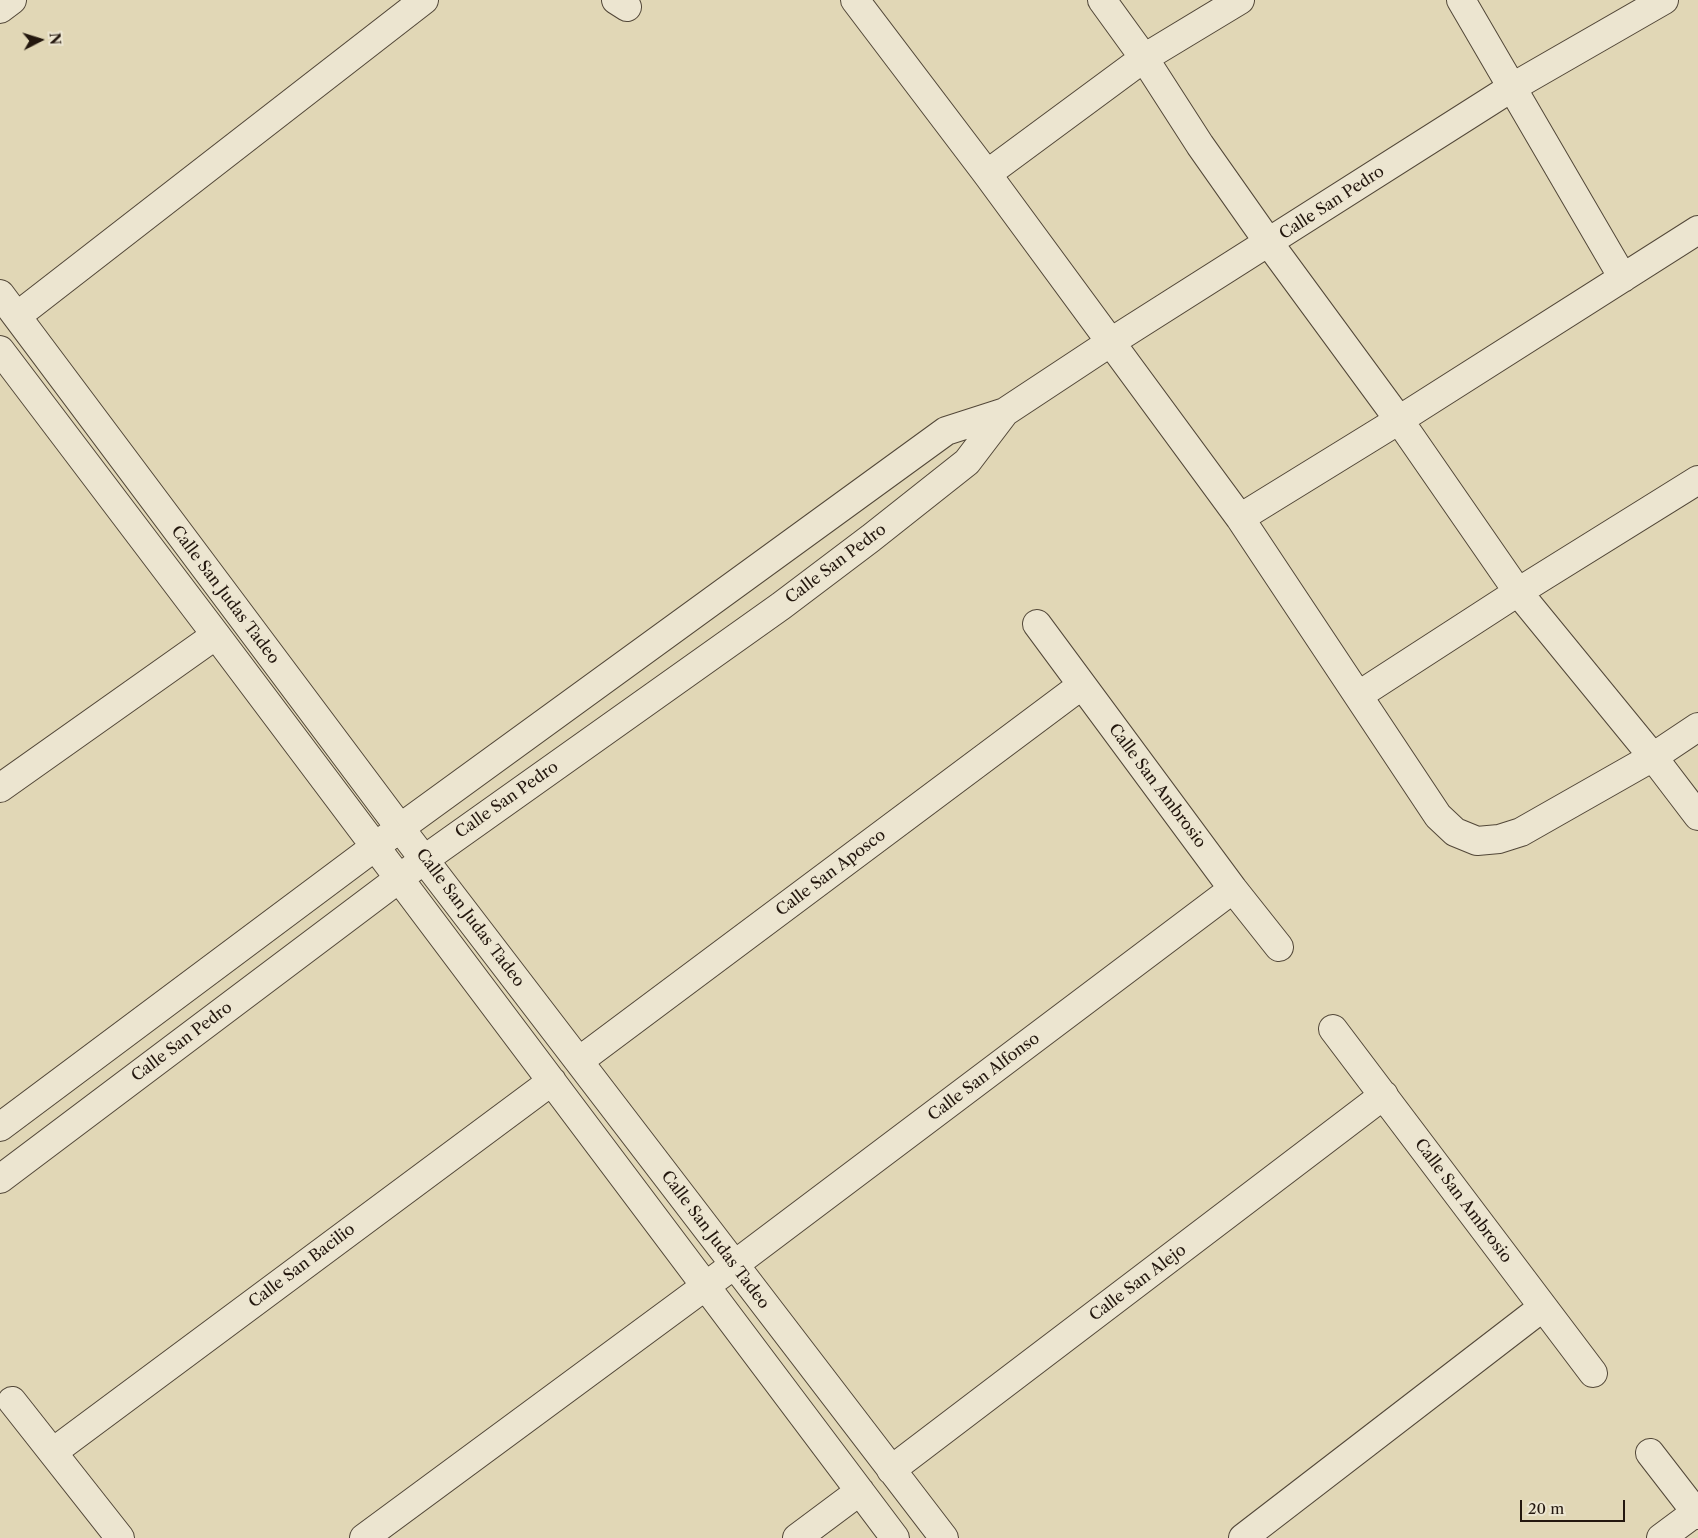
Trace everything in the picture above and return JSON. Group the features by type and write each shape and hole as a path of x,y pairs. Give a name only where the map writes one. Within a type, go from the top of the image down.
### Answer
{"street":[{"path":"0,9 12,0"},
{"path":"17,316 424,0"},
{"path":"855,0 1112,342 1240,518 1438,816 1455,832 1477,841 1499,839 1522,832 1653,757 1698,727"},
{"path":"1102,0 1144,58 1200,144 1269,243 1399,420 1518,592 1653,757 1698,816"},
{"path":"987,174 1144,58 1240,0"},
{"path":"1461,0 1623,278"},
{"name":"Calle San Pedro","path":"0,1127 400,828 946,431 1005,412 1511,88 1664,0"},
{"path":"1240,518 1399,420 1698,230"},
{"name":"Calle San Judas Tadeo","path":"0,294 400,828 944,1538"},
{"name":"Calle San Judas Tadeo","path":"0,350 376,846 895,1538"},
{"name":"Calle San Pedro","path":"0,1179 424,858 781,606 871,538 967,462 1005,412"},
{"path":"1359,695 1518,592 1698,480"},
{"name":"Calle San Ambrosio","path":"1037,624 1233,889 1279,947"},
{"path":"0,788 216,635"},
{"name":"Calle San Aposco","path":"579,1061 1082,685"},
{"name":"Calle San Alfonso","path":"734,1265 1233,889"},
{"name":"Calle San Ambrosio","path":"1333,1029 1593,1373"},
{"name":"Calle San Bacilio","path":"53,1452 552,1081"},
{"name":"Calle San Alejo","path":"891,1470 1384,1096"},
{"path":"364,1538 734,1265"},
{"path":"1243,1538 1543,1306"},
{"path":"12,1401 120,1538"},
{"path":"1650,1453 1697,1514 1661,1538"},
{"path":"797,1538 860,1491"}]}
